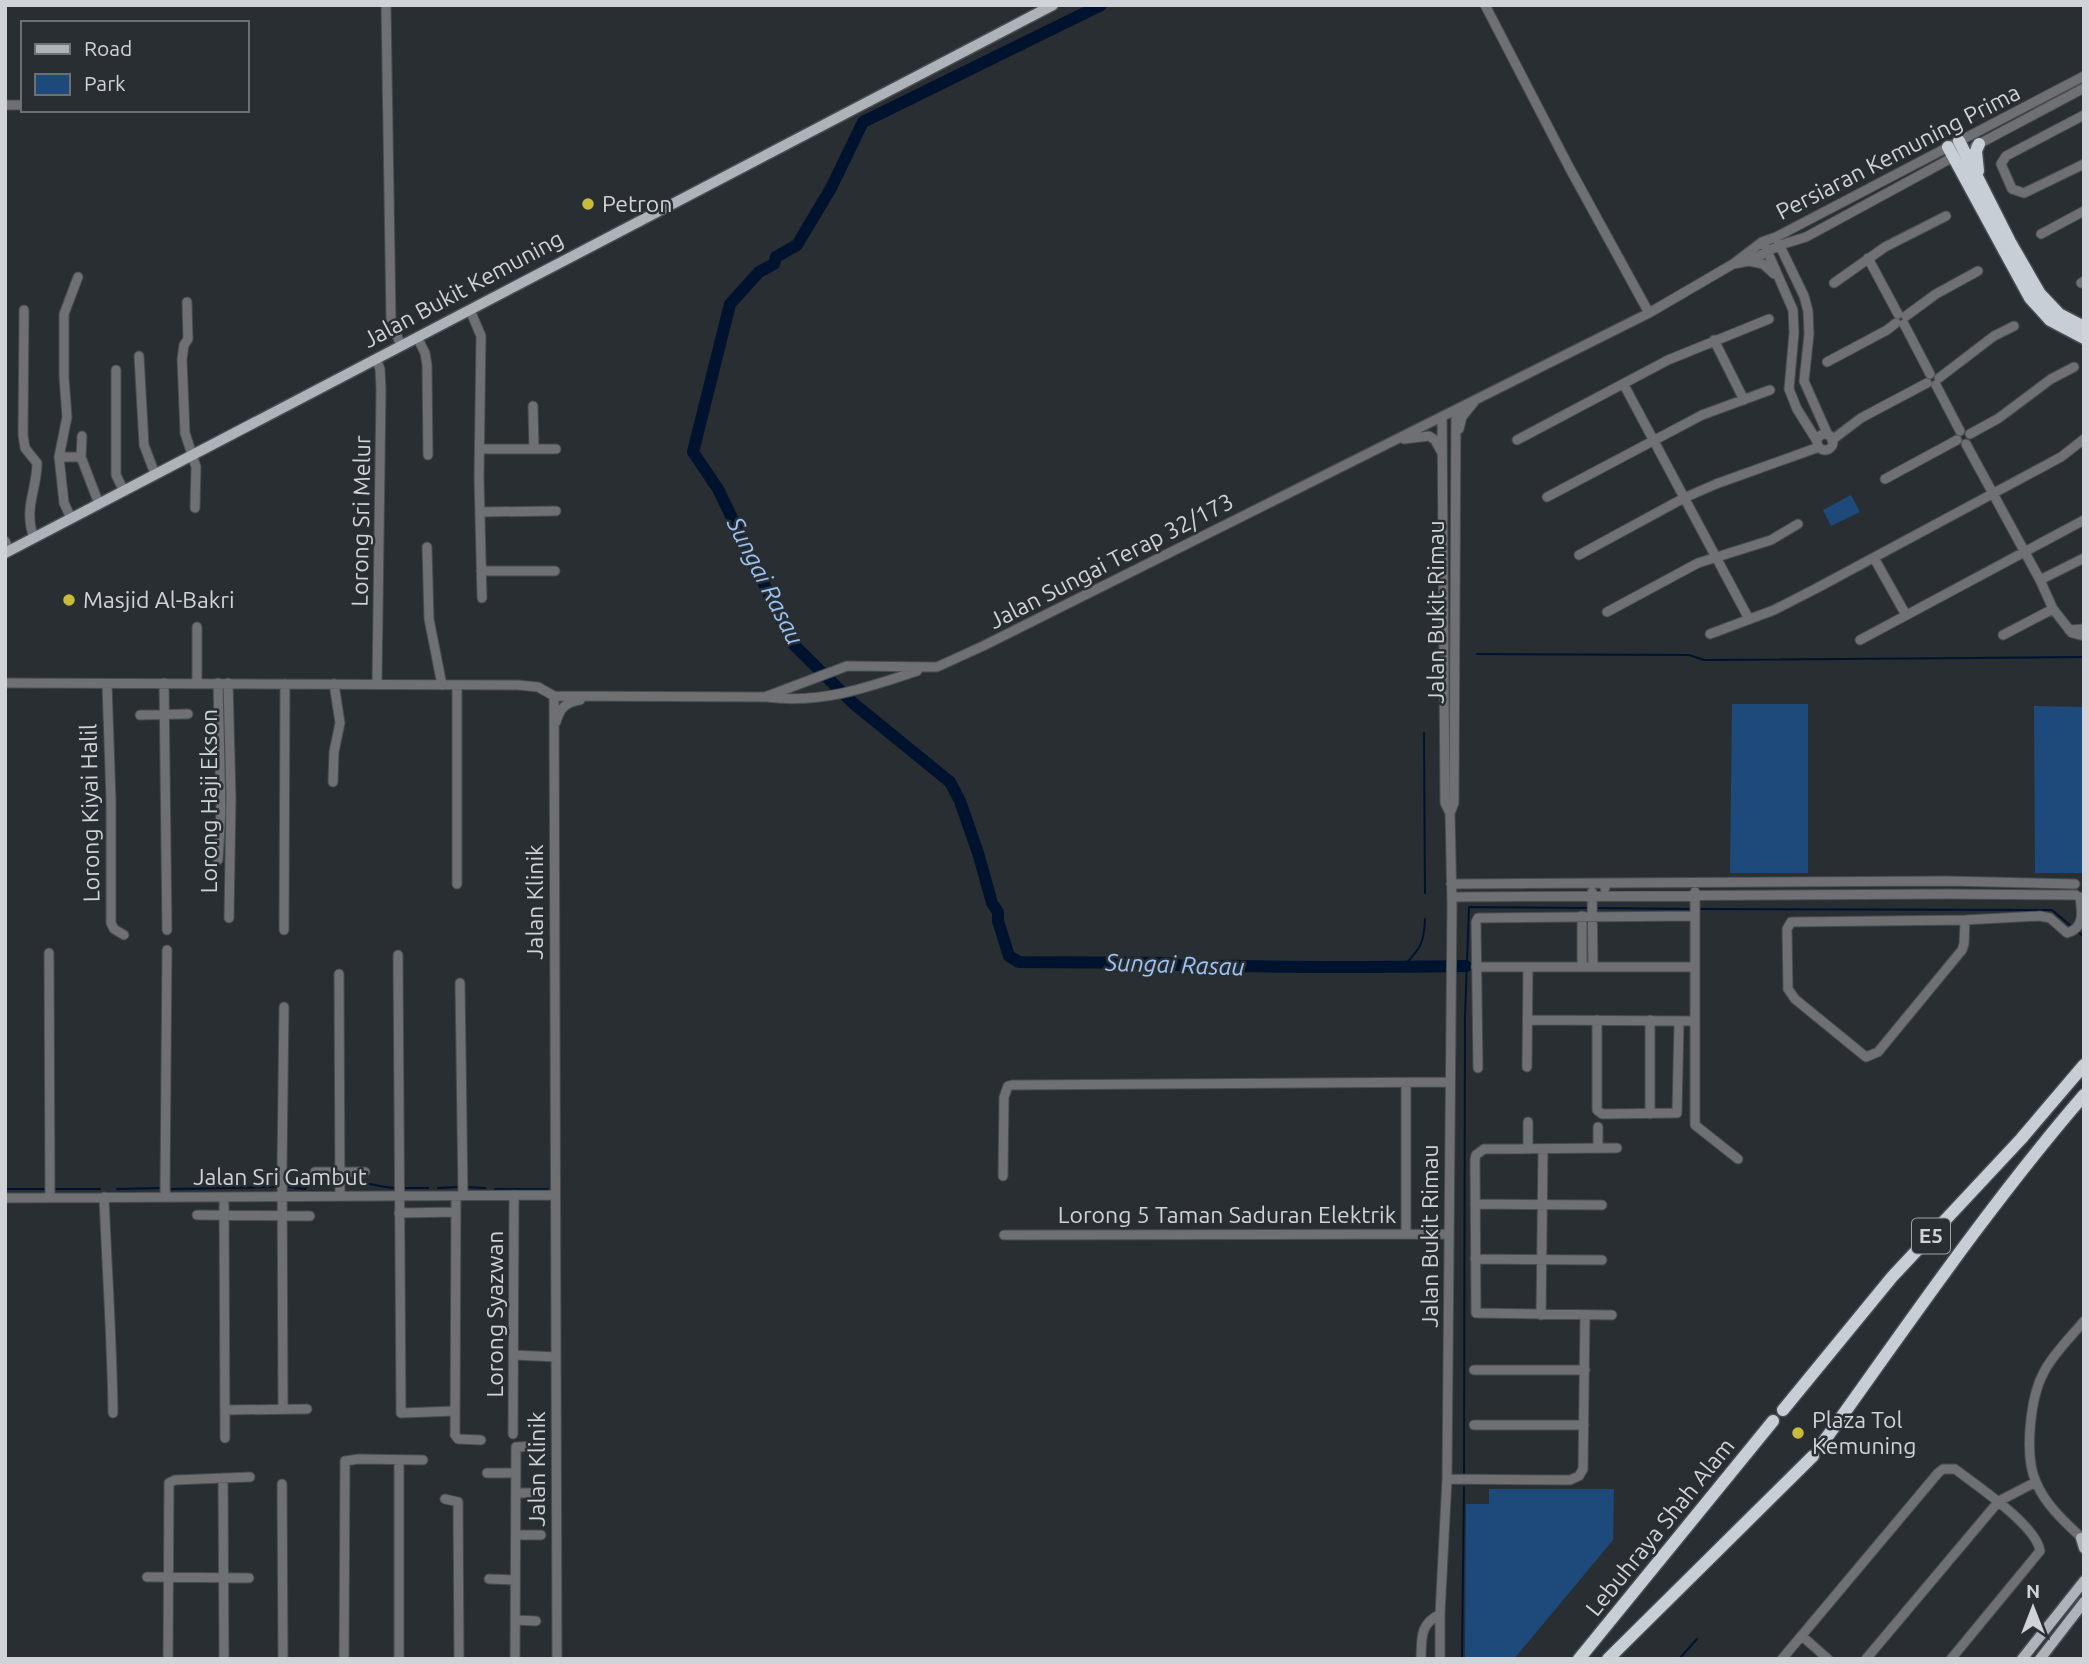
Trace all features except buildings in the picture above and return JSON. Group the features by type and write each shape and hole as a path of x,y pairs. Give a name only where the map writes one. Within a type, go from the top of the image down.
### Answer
{"highway":[{"path":"1979,144 1976,151 1979,179"},
{"path":"1956,149 1979,179 2010,242 2040,294 2059,314 2084,327"},
{"path":"1956,149 2030,298 2050,320 2084,338"},
{"name":"E5","path":"1783,1410 1892,1277 2021,1139 2084,1065"},
{"name":"E5","path":"1822,1444 1951,1264 2039,1147 2084,1095"},
{"name":"Lebuhraya Shah Alam","path":"1579,1659 1773,1421"},
{"name":"Lebuhraya Shah Alam","path":"1608,1659 1813,1455"}],"main road":[{"name":"Jalan Bukit Kemuning","path":"7,548 34,538 1053,5"},
{"path":"2022,1659 2083,1580"},
{"path":"2039,1659 2084,1602"}],"street":[{"path":"386,5 391,320 401,346"},
{"path":"1485,5 1649,313"},
{"name":"Persiaran Kemuning Prima","path":"1649,313 1733,264 1762,242 1806,237 2084,76"},
{"name":"Persiaran Kemuning Prima","path":"1733,264 1749,261 1768,251 1778,241 1956,149 1979,144 2084,88"},
{"path":"2084,116 2006,156 2001,164 2012,189 2024,193 2084,164"},
{"path":"2040,234 2084,211"},
{"path":"1834,283 1885,247 1946,216"},
{"path":"1794,273 1791,249 1795,242 1806,237"},
{"path":"1762,242 1793,310 1794,334 1789,389 1818,444 1824,450 1829,449 1830,438 1804,381 1809,334 1808,311 1794,273 1778,241"},
{"path":"1868,258 2053,609 2069,630 2077,636 2084,636"},
{"path":"1749,261 1763,264 1780,281"},
{"path":"1827,362 1887,330 1936,294 1978,271"},
{"path":"71,518 64,503 59,457 67,418 64,314 78,277"},
{"path":"187,302 188,339 184,345 182,359 185,433 196,467 195,508"},
{"path":"24,310 23,435 25,448 37,463 37,478 31,492 29,524 34,538"},
{"path":"470,310 481,336 482,598"},
{"name":"Jalan Sungai Terap 32/173","path":"554,696 765,696 847,666 937,667 984,646 1649,313"},
{"path":"1517,440 1668,360 1769,319"},
{"path":"1830,438 1861,418 1933,380 1994,336 2014,326"},
{"path":"1794,334 1809,334"},
{"path":"417,337 425,353 427,366 428,455"},
{"path":"1714,340 1744,400"},
{"path":"139,356 144,445 155,474"},
{"name":"Lorong Sri Melur","path":"376,359 380,369 381,389 377,684"},
{"path":"1885,479 1999,418 2050,379 2074,367"},
{"path":"117,370 117,475 124,491"},
{"path":"1624,385 1749,619"},
{"path":"1547,497 1702,415 1770,390"},
{"path":"1456,455 1460,422 1476,400"},
{"path":"533,406 534,449"},
{"name":"Jalan Bukit Rimau","path":"1440,1659 1447,1479 1452,923 1450,813 1454,803 1456,410"},
{"name":"Jalan Bukit Rimau","path":"1442,417 1443,705 1445,803 1450,813"},
{"path":"82,436 81,457 99,504"},
{"path":"1392,442 1429,436 1435,440 1443,458"},
{"path":"1710,634 1774,610 1874,558 2061,457 2084,439"},
{"path":"1579,555 1684,498 1716,484 1772,466 1818,444"},
{"path":"480,449 556,449"},
{"path":"59,457 81,457"},
{"path":"480,512 556,511"},
{"path":"1860,640 2084,520"},
{"path":"1607,612 1698,563 1771,540 1798,524"},
{"path":"427,547 429,619 442,685"},
{"path":"1874,558 1906,615"},
{"path":"2040,580 2084,558"},
{"path":"481,571 555,571"},
{"path":"2003,635 2053,609"},
{"path":"197,627 197,683"},
{"path":"2069,630 2084,629"},
{"path":"765,696 786,699 835,697 925,668"},
{"path":"5,683 530,685 554,696"},
{"path":"164,683 167,930"},
{"path":"218,860 223,683"},
{"name":"Lorong Haji Ekson","path":"223,683 230,797 229,918"},
{"name":"Lorong Kiyai Halil","path":"107,684 111,923 114,929 124,935"},
{"path":"284,930 285,684"},
{"path":"333,782 334,752 340,723 334,684"},
{"path":"457,685 457,884"},
{"name":"Jalan Klinik","path":"554,696 557,1659"},
{"path":"554,730 561,709 566,704 609,696"},
{"path":"141,715 188,714"},
{"path":"1450,840 1460,877 1485,883"},
{"path":"1695,882 1695,1125 1738,1159"},
{"path":"1451,884 2080,882"},
{"path":"2080,882 2074,892 2080,896"},
{"path":"1591,883 1593,967"},
{"path":"1605,883 1605,895"},
{"path":"1582,967 1590,908 1605,895 1695,906"},
{"path":"1452,897 1486,896 1590,908"},
{"path":"1452,923 1458,904 1486,896"},
{"path":"1478,1068 1478,918 1590,908 2080,896"},
{"path":"1965,920 1962,950 1878,1052 1870,1057 1856,1050 1795,999 1788,989 1787,929 1791,922 2046,916 2063,931 2075,929 2082,916 2080,896"},
{"path":"167,950 164,1191 167,1197"},
{"path":"49,953 50,1198"},
{"path":"398,954 401,1413 455,1411"},
{"path":"1476,967 1694,967"},
{"path":"1527,1067 1528,967"},
{"path":"339,974 340,1196"},
{"path":"460,984 455,1435 457,1439 481,1440"},
{"path":"283,1409 284,1007"},
{"path":"1528,1020 1694,1021"},
{"path":"1597,1020 1598,1113 1650,1114 1675,1114 1678,1111 1679,1021"},
{"path":"1650,1020 1650,1114"},
{"path":"1003,1176 1004,1097 1007,1086 1450,1082"},
{"path":"1406,1084 1406,1234"},
{"path":"1528,1122 1528,1149"},
{"path":"1598,1127 1598,1148"},
{"path":"1612,1315 1476,1313 1475,1160 1484,1149 1617,1148"},
{"path":"1541,1315 1543,1149"},
{"path":"316,1172 365,1172"},
{"name":"Lorong Syazwan","path":"513,1434 514,1195"},
{"name":"Jalan Sri Gambut","path":"5,1198 555,1195"},
{"path":"104,1197 107,1285 112,1328 113,1413"},
{"path":"225,1197 225,1438"},
{"path":"1475,1204 1602,1205"},
{"path":"399,1213 456,1212"},
{"path":"197,1215 310,1216"},
{"name":"Lorong 5 Taman Saduran Elektrik","path":"1004,1235 1449,1234"},
{"path":"1475,1259 1602,1260"},
{"path":"1447,1479 1576,1478 1583,1469 1585,1315"},
{"path":"2083,1541 2053,1508 2036,1482 2031,1463 2030,1430 2035,1396 2043,1372 2084,1321"},
{"path":"514,1355 556,1357"},
{"path":"1474,1370 1585,1370"},
{"path":"225,1410 307,1409"},
{"path":"1474,1425 1584,1425"},
{"path":"515,1659 516,1447 540,1446"},
{"path":"399,1460 399,1659"},
{"path":"344,1659 345,1461 423,1461"},
{"path":"1782,1659 1938,1473 1944,1469 1955,1469 1999,1502 2037,1539 2040,1551 1951,1659"},
{"path":"487,1473 516,1473"},
{"path":"168,1659 169,1483 175,1480 250,1477"},
{"path":"223,1478 224,1659"},
{"path":"1866,1659 1999,1502 2036,1482"},
{"path":"282,1484 283,1659"},
{"path":"516,1493 534,1493"},
{"path":"444,1499 458,1502 459,1659"},
{"path":"516,1535 541,1535"},
{"path":"147,1577 249,1578"},
{"path":"489,1579 516,1580"},
{"path":"1421,1659 1425,1624 1440,1614"},
{"path":"516,1620 536,1621"},
{"path":"1802,1636 1828,1659"}],"green space":[{"path":"1851,495 1860,512 1831,526 1823,510"},
{"path":"1732,704 1808,704 1808,873 1730,873"},
{"path":"2034,706 2084,707 2084,873 2035,873"},
{"path":"1489,1489 1614,1489 1613,1540 1514,1659 1465,1659 1466,1504 1489,1504"}],"waterway":[{"name":"Sungai Rasau","path":"1101,5 863,122 831,188 797,245 776,257 774,264 759,272 730,304 693,452 718,489 793,644 853,703 950,782 960,801 992,903 998,912 998,921 1009,956 1019,962 1168,963 1195,966 1466,966"},
{"path":"1477,654 1689,655 1704,660 2084,657"},
{"path":"1424,733 1425,893"},
{"path":"1464,1475 1465,1015 1469,907 1589,908"},
{"path":"1594,908 1690,909"},
{"path":"1699,909 2052,910 2072,927"},
{"path":"1403,967 1420,946 1425,919"},
{"path":"2077,931 2084,937"},
{"path":"289,1187 305,1189 311,1182 334,1182"},
{"path":"349,1182 393,1188"},
{"path":"172,1189 277,1187"},
{"path":"438,1188 457,1187"},
{"path":"466,1187 485,1188"},
{"path":"117,1189 161,1188"},
{"path":"405,1188 428,1188"},
{"path":"5,1189 45,1189"},
{"path":"55,1189 100,1189"},
{"path":"495,1189 548,1189"},
{"path":"1462,1659 1464,1487"},
{"path":"1679,1659 1697,1639"}],"place":[{"name":"Petron","path":"588,204"},
{"name":"Masjid Al-Bakri","path":"69,600"},
{"name":"Plaza Tol Kemuning","path":"1798,1433"}]}
